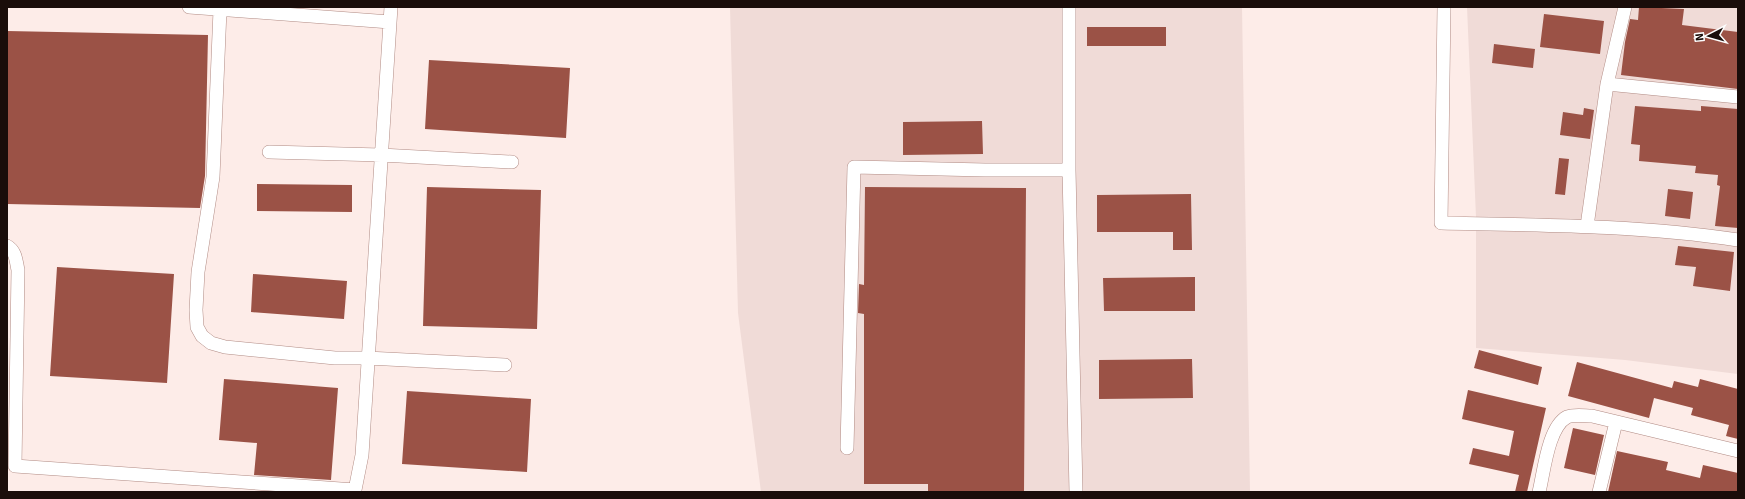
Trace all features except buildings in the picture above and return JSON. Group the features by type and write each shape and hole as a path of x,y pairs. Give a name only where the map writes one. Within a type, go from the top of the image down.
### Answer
{"street":[{"path":"189,7 390,22"},
{"path":"7,246 12,248 16,257 12,301 15,466 355,490 362,455 367,358 391,7"},
{"path":"1069,7 1069,170 1076,492"},
{"path":"1444,7 1441,223 1587,226 1703,235 1738,240"},
{"path":"1587,226 1607,84 1625,7"},
{"path":"220,10 213,177 198,272 196,310 197,327 202,336 211,343 225,347 335,358 367,358 505,365"},
{"path":"1607,84 1738,97"},
{"path":"269,152 381,155 512,162"},
{"path":"847,448 854,167 1069,170"},
{"path":"1540,492 1553,432 1559,423 1569,416 1592,416 1738,451"},
{"path":"1599,492 1616,422"}],"shaded area":[{"path":"730,7 1242,7 1250,492 761,492 738,313"},
{"path":"1467,7 1738,7 1738,374 1625,360 1476,348 1476,217"}]}
